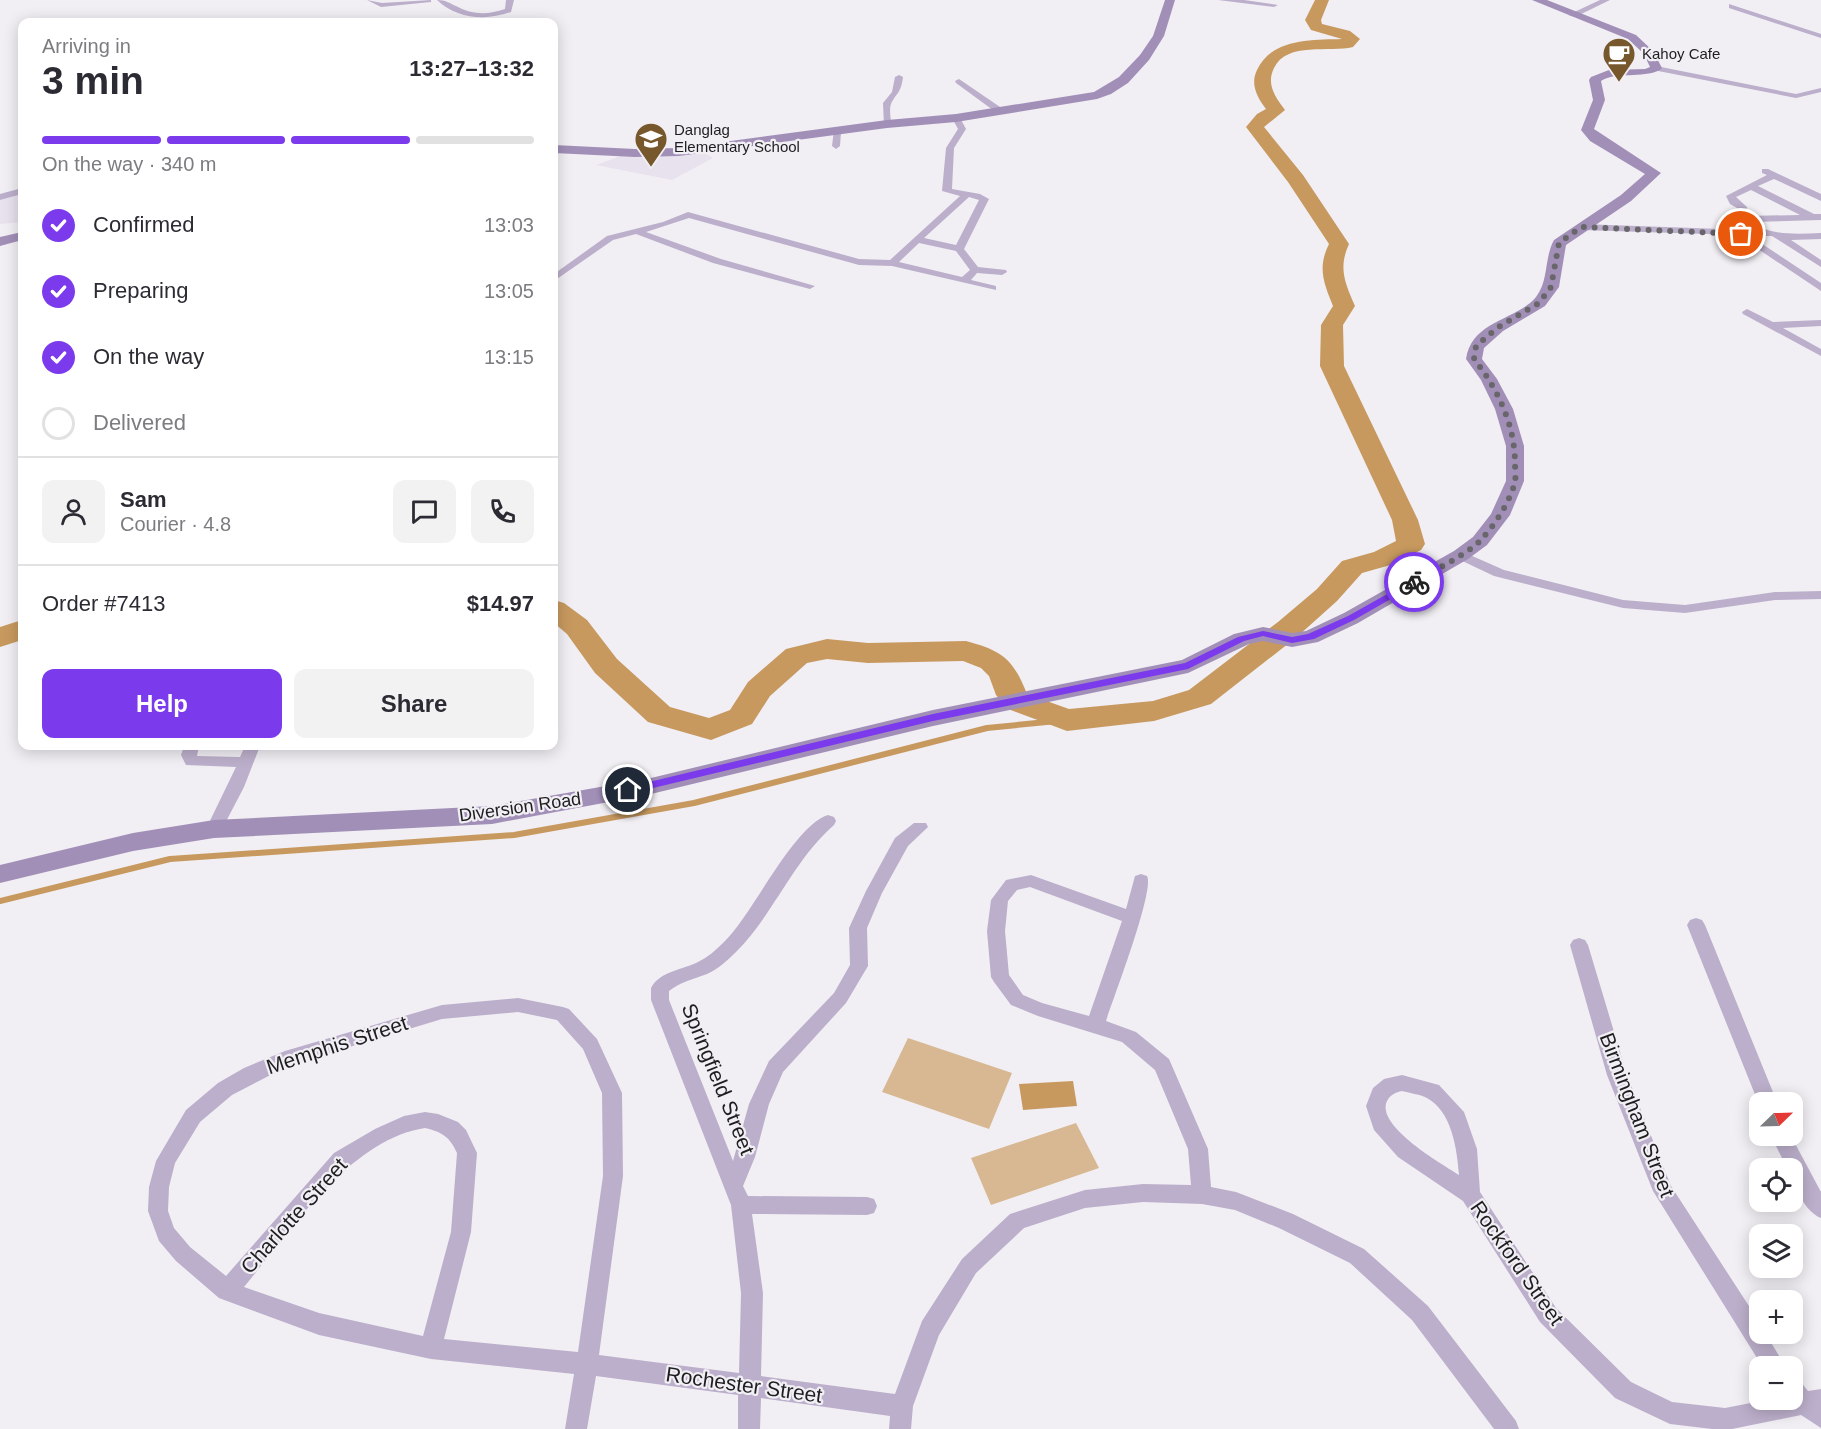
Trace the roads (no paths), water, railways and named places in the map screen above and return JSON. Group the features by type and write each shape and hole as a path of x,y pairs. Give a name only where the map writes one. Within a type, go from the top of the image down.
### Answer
{"street":[{"path":"371,0 381,5 427,1"},
{"path":"441,0 464,15 504,13 508,10 510,1 498,3"},
{"path":"558,149 656,153 887,124 956,118 1097,95 1112,90 1124,81 1155,42 1170,0"},
{"path":"1222,0 1274,4"},
{"path":"1537,0 1639,41 1649,53 1656,68 1796,96 1821,90"},
{"path":"1572,15 1606,0"},
{"path":"450,8 475,5"},
{"path":"1732,6 1821,36"},
{"name":"Diversion Road","path":"0,874 133,842 213,829 492,815 651,786 933,718 1188,666 1242,639 1274,636 1292,640 1311,637 1351,618 1461,555 1480,541 1500,514 1515,481 1515,446 1504,409 1489,379 1474,359 1476,346 1497,328 1539,303 1551,287 1559,243 1626,198 1654,173 1595,138 1587,130 1599,100 1595,80 1601,75 1636,75 1656,68"},
{"path":"887,124 887,103 893,98 899,77"},
{"path":"959,81 1000,111"},
{"path":"956,118 962,129 950,148 946,174 947,191 965,196 979,196 984,199 959,249"},
{"path":"836,146 837,132"},
{"path":"1762,169 1821,198"},
{"path":"1741,219 1742,207 1733,202 1731,196 1774,175"},
{"path":"1751,186 1817,217"},
{"path":"0,197 18,192"},
{"path":"892,263 965,196"},
{"path":"558,275 605,241 666,224 687,214 859,262 892,263 992,288"},
{"path":"1741,219 1817,217"},
{"path":"1741,219 1760,233"},
{"path":"1581,227 1741,234 1774,233 1821,264"},
{"path":"638,232 717,261 810,286"},
{"path":"1741,234 1821,288"},
{"path":"0,242 18,237"},
{"path":"1781,237 1818,238"},
{"path":"918,240 959,249 975,270 1002,272"},
{"path":"964,281 975,270"},
{"path":"1747,312 1821,353"},
{"path":"1772,325 1819,325"},
{"path":"1461,555 1499,573 1623,604 1685,609 1775,596 1821,595"},
{"path":"191,750 189,755 191,761 247,762"},
{"path":"213,829 236,787 251,750"},
{"name":"Springfield Street","path":"749,1429 752,1387 752,1293 741,1205 660,1000 660,988 669,979 712,963 741,933 811,834 828,821"},
{"path":"734,1184 745,1157 759,1104 776,1067 810,1033 840,998 859,966 858,928 874,891 890,866 901,842 920,827"},
{"path":"1095,1025 1132,918 1141,880"},
{"path":"1132,918 1031,881 1012,884 1000,900 996,931 1000,977 1017,1000 1038,1009 1129,1037 1162,1065 1198,1149 1202,1195"},
{"path":"1696,924 1764,1092"},
{"name":"Birmingham Street","path":"1579,945 1617,1075 1663,1191 1768,1356"},
{"name":"Memphis Street","path":"576,1429 587,1364 613,1176 612,1092 590,1044 563,1014 518,1005 442,1012 285,1059 225,1089 193,1116 166,1161 159,1187 158,1211 166,1234 183,1254 227,1291 319,1324 430,1348 587,1364"},
{"name":"Rockford Street","path":"1470,1194 1467,1149 1457,1118 1432,1092 1402,1083 1391,1085 1380,1094 1376,1106 1381,1124 1405,1151 1470,1194 1548,1315 1623,1390 1670,1413 1725,1419 1809,1402"},
{"name":"Charlotte Street","path":"227,1291 319,1182 342,1159 382,1135 411,1122 425,1120 438,1123 451,1128 459,1136 467,1153 461,1232 430,1348"},
{"path":"1786,1146 1811,1195 1821,1209"},
{"path":"900,1429 902,1406 930,1329 969,1266 1017,1221 1085,1198 1143,1193 1202,1195 1236,1201 1276,1217 1357,1256 1420,1313 1508,1429"},
{"path":"741,1205 867,1206"},
{"name":"Rochester Street","path":"587,1364 902,1406"}],"waterway":[{"path":"1019,702 1067,720 1154,711 1200,697 1288,629 1327,595 1352,567 1384,558 1411,544 1405,520 1332,366 1332,325 1344,306 1332,275 1332,261 1339,244 1296,179 1255,127 1263,118 1276,110 1265,96 1262,76 1272,59 1298,47 1347,44 1352,39 1344,34 1316,27 1313,20 1322,0"},
{"path":"558,612 577,627 606,666 659,715 711,729 741,717 759,689 797,656 827,649 868,653 966,651 992,661 1003,672 1012,695"},
{"path":"0,638 18,631"},
{"path":"0,901 170,859 514,835 694,803 987,728 1067,720"}],"place":[{"name":"Kahoy Cafe","path":"1619,83"},
{"name":"Danglag Elementary School","path":"651,168"}]}
